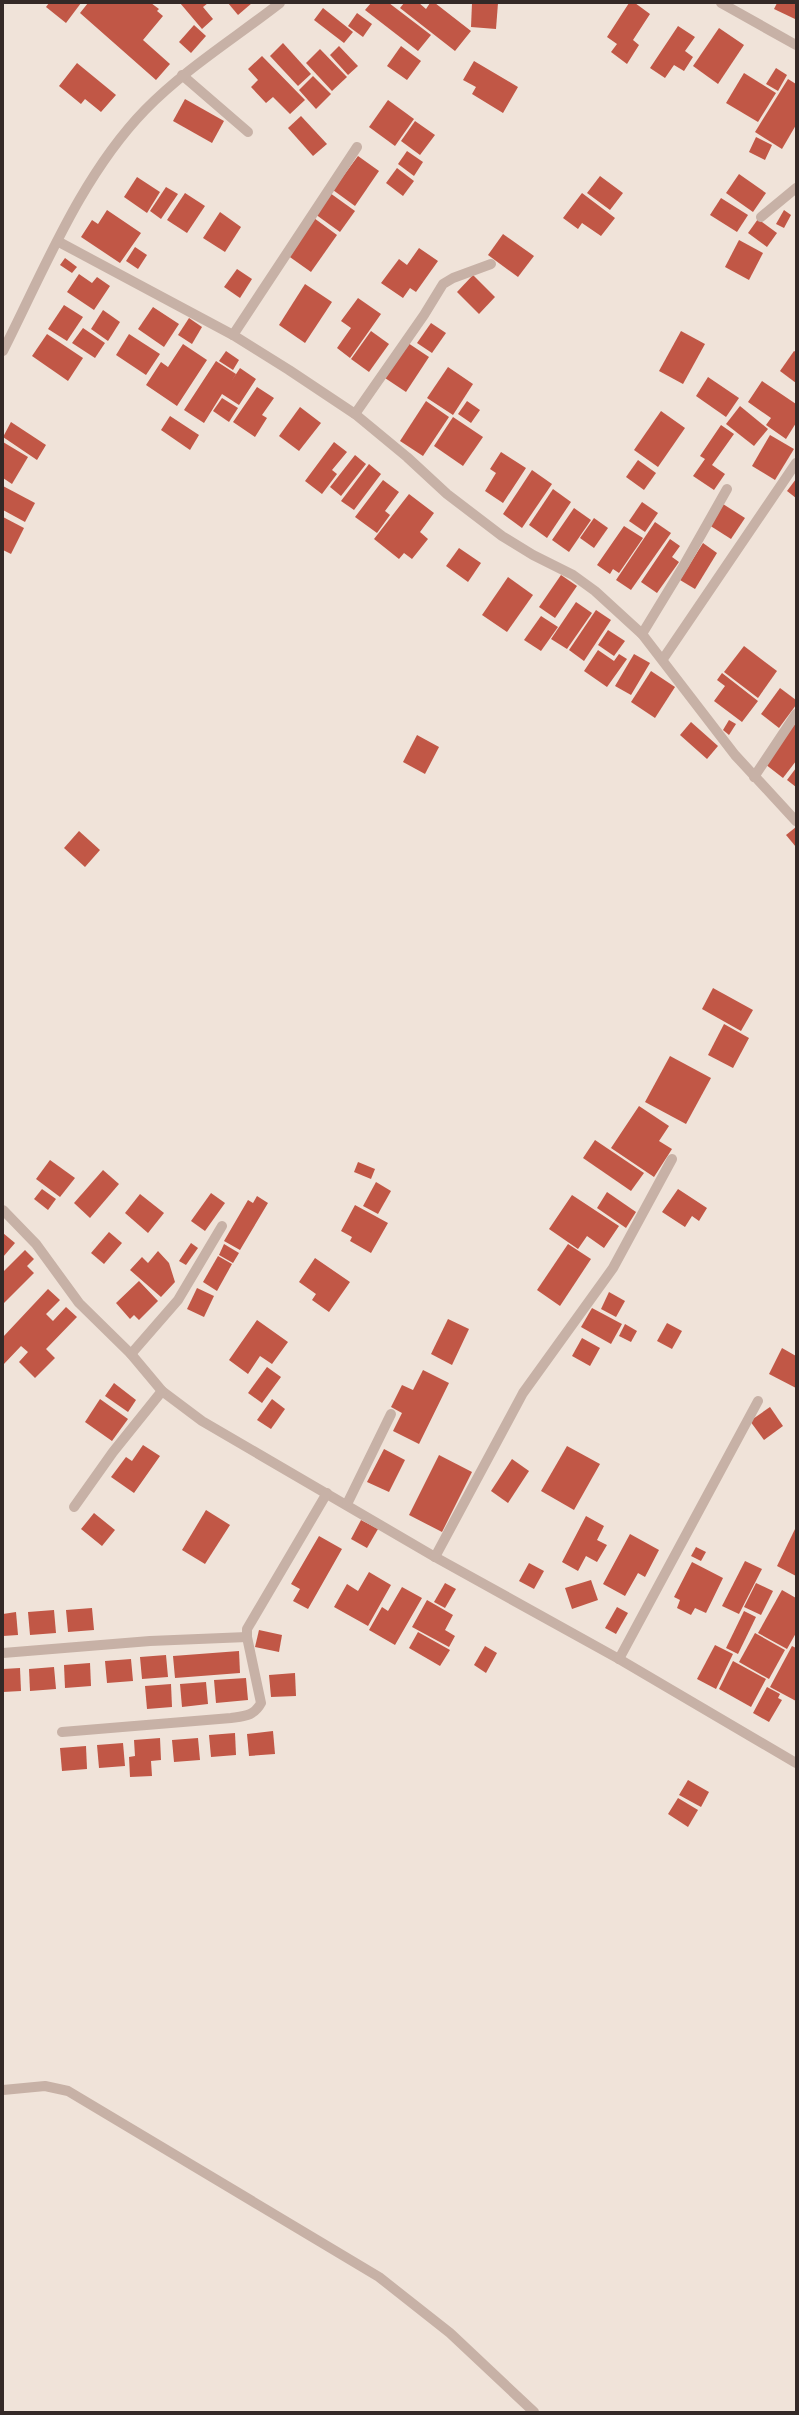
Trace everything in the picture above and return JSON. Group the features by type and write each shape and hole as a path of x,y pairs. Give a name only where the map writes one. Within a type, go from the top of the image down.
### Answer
{"street":[{"path":"3,352 91,182 121,140 145,111 182,75 231,41 280,3"},
{"path":"721,3 796,45"},
{"path":"182,75 248,132"},
{"path":"233,335 357,147"},
{"path":"761,217 796,188"},
{"path":"59,242 233,335 355,414 472,514 533,555 573,576 595,591 642,634 663,659 696,706 754,777 796,821"},
{"path":"355,414 424,315 443,284 453,278 491,264"},
{"path":"663,659 796,463"},
{"path":"642,634 684,565 727,489"},
{"path":"754,777 796,714"},
{"path":"435,1557 523,1393 613,1268 672,1159"},
{"path":"3,1210 36,1244 79,1303 131,1354 162,1391 202,1421 347,1504 435,1557 619,1658 796,1763"},
{"path":"131,1354 178,1300 222,1226"},
{"path":"74,1507 113,1452 162,1391"},
{"path":"619,1658 758,1401"},
{"path":"347,1504 391,1414"},
{"path":"62,1732 250,1716 257,1711 261,1702 247,1637 247,1629 327,1493"},
{"path":"3,1653 150,1641 247,1637"},
{"path":"3,2090 45,2086 68,2091 380,2277 450,2333 534,2412"}],"building":[{"path":"49,3 81,3 66,23 46,7"},
{"path":"88,3 151,3 159,9 157,11 163,16 143,40 170,64 156,80 80,13"},
{"path":"180,3 208,3 203,7 213,19 202,29"},
{"path":"228,3 252,3 238,15"},
{"path":"371,3 389,3 431,35 418,51 365,10"},
{"path":"404,3 419,3 426,9 430,3 435,3 471,31 455,51 400,8"},
{"path":"472,3 498,3 496,29 471,27"},
{"path":"629,3 635,3 650,14 633,40 639,45 627,64 611,52 617,44 607,37"},
{"path":"777,3 796,3 795,19 774,9"},
{"path":"323,8 353,32 344,43 314,20"},
{"path":"357,13 372,24 363,37 348,26"},
{"path":"194,25 206,36 191,53 179,42"},
{"path":"678,26 695,37 685,51 693,57 684,71 674,65 665,78 650,68"},
{"path":"719,28 744,45 718,84 693,66"},
{"path":"283,43 311,74 298,86 270,56"},
{"path":"339,46 358,66 348,75 330,55"},
{"path":"401,46 421,61 407,80 387,66"},
{"path":"320,49 347,77 332,91 306,63"},
{"path":"262,56 305,100 290,114 273,97 266,103 251,87 258,80 248,69"},
{"path":"474,61 518,87 503,113 472,94 476,87 463,80"},
{"path":"77,63 116,95 101,112 85,99 81,104 59,86"},
{"path":"776,68 787,75 778,91 766,84"},
{"path":"744,73 776,93 758,122 726,103"},
{"path":"313,76 331,94 316,109 299,90"},
{"path":"788,79 796,84 796,125 782,149 755,132"},
{"path":"185,99 224,121 212,143 173,121"},
{"path":"388,100 414,119 395,146 369,127"},
{"path":"301,116 327,144 313,156 288,128"},
{"path":"415,121 435,135 420,155 401,141"},
{"path":"756,137 772,145 765,160 749,152"},
{"path":"407,151 423,162 414,176 398,164"},
{"path":"358,156 379,171 355,206 333,190"},
{"path":"397,168 414,181 403,196 386,183"},
{"path":"739,174 766,193 753,212 726,193"},
{"path":"600,176 623,193 610,210 587,193"},
{"path":"137,177 160,192 147,213 124,197"},
{"path":"166,187 178,194 161,219 150,211"},
{"path":"185,193 205,206 187,233 167,220"},
{"path":"330,193 355,211 340,232 315,214"},
{"path":"582,193 615,218 601,236 582,223 578,229 563,218"},
{"path":"721,198 748,215 737,232 710,215"},
{"path":"107,210 141,233 120,263 81,237 92,220 98,224"},
{"path":"784,210 791,215 784,228 776,224"},
{"path":"220,212 241,227 225,252 203,238"},
{"path":"314,218 337,235 311,272 287,255"},
{"path":"758,219 777,233 767,247 748,233"},
{"path":"503,234 534,256 518,277 488,255"},
{"path":"739,240 763,253 749,280 725,267"},
{"path":"135,247 147,255 138,269 126,261"},
{"path":"419,248 438,261 416,292 410,288 403,298 381,283 399,259 407,265"},
{"path":"65,258 77,267 72,273 60,265"},
{"path":"237,269 252,279 240,298 224,287"},
{"path":"79,274 92,283 97,277 110,286 94,310 67,292"},
{"path":"473,275 495,297 479,314 457,292"},
{"path":"305,284 332,302 305,343 279,325"},
{"path":"358,298 381,314 350,358 337,348 351,328 341,321"},
{"path":"64,305 83,317 67,341 48,329"},
{"path":"153,307 179,324 164,347 138,329"},
{"path":"103,310 120,322 108,341 91,329"},
{"path":"189,318 202,327 192,344 178,335"},
{"path":"431,323 446,333 432,353 417,343"},
{"path":"83,328 105,343 95,358 72,343"},
{"path":"371,331 389,344 369,372 351,359"},
{"path":"681,331 705,344 683,384 659,371"},
{"path":"47,334 83,358 68,381 32,356"},
{"path":"129,334 160,354 146,375 116,355"},
{"path":"408,343 429,357 406,392 385,378"},
{"path":"183,344 207,360 177,406 146,385 161,362 168,367"},
{"path":"226,351 239,360 233,370 219,361"},
{"path":"794,351 796,352 796,383 780,371"},
{"path":"216,361 236,374 231,382 240,368 256,379 239,405 222,394 204,423 184,410"},
{"path":"448,367 473,384 453,415 427,398"},
{"path":"708,377 739,398 726,417 696,396"},
{"path":"762,381 796,404 796,423 786,439 766,425 771,418 748,402"},
{"path":"257,387 274,398 262,415 267,418 255,437 233,422"},
{"path":"222,398 238,408 229,422 213,411"},
{"path":"426,401 449,417 423,456 400,441"},
{"path":"467,401 480,410 471,423 458,414"},
{"path":"740,406 768,429 754,446 726,424"},
{"path":"300,407 321,423 299,451 279,436"},
{"path":"661,411 685,428 658,467 634,450"},
{"path":"170,416 199,435 190,450 161,430"},
{"path":"453,417 483,437 463,466 434,446"},
{"path":"11,422 46,445 37,460 3,437"},
{"path":"721,425 734,434 712,465 725,474 714,490 693,476 705,459 700,456"},
{"path":"770,435 794,449 775,480 752,466"},
{"path":"3,442 28,457 12,484 3,478"},
{"path":"334,442 347,452 332,470 337,474 322,494 305,481"},
{"path":"501,452 526,468 503,503 485,491 496,473 490,469"},
{"path":"355,455 366,464 341,496 330,487"},
{"path":"638,460 656,473 644,490 626,477"},
{"path":"369,464 381,474 354,510 341,501"},
{"path":"532,470 552,484 522,528 503,514"},
{"path":"796,479 796,498 787,491"},
{"path":"383,480 399,492 385,511 390,515 377,533 355,517"},
{"path":"3,486 35,503 25,522 3,510"},
{"path":"553,489 571,502 547,538 529,525"},
{"path":"409,494 434,513 420,532 428,539 412,559 404,553 399,559 374,539"},
{"path":"642,502 658,513 645,532 629,521"},
{"path":"723,504 745,518 731,539 709,525"},
{"path":"574,508 591,520 569,552 552,540"},
{"path":"3,517 24,528 11,554 3,550"},
{"path":"594,518 608,528 594,548 580,538"},
{"path":"655,522 671,533 631,590 616,580"},
{"path":"624,526 643,538 619,573 613,569 610,574 597,565"},
{"path":"670,539 680,546 672,557 679,562 657,593 641,582"},
{"path":"703,543 717,553 695,589 680,580"},
{"path":"459,548 481,563 468,582 446,566"},
{"path":"561,575 577,586 555,618 539,607"},
{"path":"508,577 533,595 507,632 482,615"},
{"path":"576,602 592,613 567,649 551,639"},
{"path":"596,610 611,620 584,661 569,650"},
{"path":"541,616 558,627 541,651 524,640"},
{"path":"608,630 625,641 614,656 598,645"},
{"path":"744,646 777,671 758,698 724,672"},
{"path":"598,650 614,661 619,654 627,659 607,687 584,671"},
{"path":"634,654 650,663 631,695 615,686"},
{"path":"651,671 675,687 655,718 631,702"},
{"path":"722,673 758,701 742,722 714,701 725,686 717,680"},
{"path":"780,688 796,700 796,705 779,728 761,714"},
{"path":"729,720 736,724 729,735 723,730"},
{"path":"691,722 718,746 707,759 680,735"},
{"path":"795,724 796,761 783,778 765,764"},
{"path":"417,735 439,747 425,774 403,762"},
{"path":"796,768 796,787 787,780"},
{"path":"796,827 796,847 786,835"},
{"path":"79,831 100,850 85,867 64,848"},
{"path":"713,988 753,1010 741,1031 702,1009"},
{"path":"724,1024 749,1038 733,1068 708,1055"},
{"path":"670,1056 711,1078 686,1124 645,1102"},
{"path":"639,1106 669,1126 659,1141 672,1149 654,1177 611,1148"},
{"path":"595,1140 644,1173 631,1191 583,1158"},
{"path":"50,1160 75,1178 60,1197 36,1179"},
{"path":"358,1162 375,1169 371,1179 354,1172"},
{"path":"103,1170 119,1184 90,1218 74,1203"},
{"path":"376,1182 391,1191 378,1214 363,1206"},
{"path":"42,1189 56,1199 48,1210 34,1199"},
{"path":"678,1189 707,1208 699,1221 692,1216 685,1227 662,1212"},
{"path":"607,1192 636,1212 626,1228 597,1208"},
{"path":"211,1193 225,1203 205,1231 191,1221"},
{"path":"140,1194 164,1213 148,1233 125,1213"},
{"path":"572,1195 619,1226 604,1248 587,1236 578,1249 549,1229"},
{"path":"257,1196 268,1203 240,1250 224,1241 248,1200 253,1203"},
{"path":"355,1205 388,1223 371,1253 350,1241 352,1237 341,1231"},
{"path":"109,1232 122,1243 104,1264 91,1253"},
{"path":"3,1233 15,1243 3,1257"},
{"path":"191,1243 198,1248 186,1265 179,1261"},
{"path":"224,1244 239,1253 233,1263 219,1255"},
{"path":"568,1244 591,1259 560,1306 537,1290"},
{"path":"25,1250 34,1259 27,1266 34,1273 3,1304 3,1272"},
{"path":"158,1251 169,1263 175,1282 161,1297 130,1270 142,1257 148,1263"},
{"path":"218,1256 232,1264 217,1291 203,1282"},
{"path":"315,1258 350,1282 329,1312 312,1300 316,1294 299,1282"},
{"path":"139,1281 158,1301 139,1320 134,1315 130,1319 116,1303"},
{"path":"197,1288 214,1296 204,1317 187,1309"},
{"path":"48,1289 60,1300 46,1314 53,1321 66,1307 77,1317 46,1349 55,1358 35,1378 19,1362 28,1352 21,1346 3,1365 3,1337"},
{"path":"609,1292 625,1301 616,1317 601,1309"},
{"path":"592,1308 622,1324 611,1344 581,1327"},
{"path":"448,1319 469,1329 452,1365 431,1354"},
{"path":"257,1320 288,1342 272,1364 260,1356 248,1374 229,1360"},
{"path":"667,1323 682,1331 672,1349 657,1341"},
{"path":"625,1324 637,1331 631,1342 619,1336"},
{"path":"582,1338 600,1348 590,1366 572,1356"},
{"path":"782,1348 796,1356 796,1388 769,1374"},
{"path":"267,1367 281,1377 262,1403 248,1393"},
{"path":"423,1370 449,1383 419,1444 393,1431 402,1413 391,1407 402,1385 413,1390"},
{"path":"114,1383 136,1400 128,1412 105,1396"},
{"path":"100,1399 128,1419 112,1441 85,1422"},
{"path":"272,1399 285,1409 271,1429 257,1420"},
{"path":"770,1407 783,1426 764,1440 750,1421"},
{"path":"143,1445 160,1456 134,1493 111,1477 126,1457 132,1461"},
{"path":"567,1446 600,1464 574,1510 541,1491"},
{"path":"384,1449 405,1460 389,1492 367,1482"},
{"path":"439,1455 472,1472 442,1532 409,1515"},
{"path":"512,1459 529,1471 508,1503 491,1491"},
{"path":"206,1510 230,1525 205,1564 182,1550"},
{"path":"94,1513 115,1530 102,1546 81,1529"},
{"path":"586,1516 604,1526 597,1540 607,1545 597,1562 586,1556 578,1571 562,1562"},
{"path":"361,1520 378,1529 367,1548 351,1539"},
{"path":"796,1527 796,1576 777,1566"},
{"path":"630,1534 659,1550 645,1577 638,1573 625,1596 603,1584"},
{"path":"319,1536 342,1549 308,1609 293,1601 300,1589 291,1584"},
{"path":"696,1547 706,1552 701,1561 691,1556"},
{"path":"745,1561 762,1569 739,1614 722,1606"},
{"path":"692,1562 723,1578 706,1613 695,1608 691,1615 677,1608 680,1600 674,1597"},
{"path":"529,1563 544,1571 534,1589 519,1581"},
{"path":"369,1572 391,1585 368,1626 334,1607 347,1584 358,1591"},
{"path":"591,1580 598,1600 572,1609 565,1588"},
{"path":"445,1583 456,1589 445,1608 434,1602"},
{"path":"756,1583 773,1591 761,1615 744,1607"},
{"path":"402,1587 422,1598 395,1645 369,1630 382,1607 388,1611"},
{"path":"782,1590 796,1598 796,1633 787,1649 758,1633"},
{"path":"427,1600 453,1615 445,1630 455,1636 449,1647 412,1627"},
{"path":"617,1607 628,1613 616,1634 605,1628"},
{"path":"92,1608 94,1630 68,1632 66,1610"},
{"path":"54,1610 56,1633 30,1635 28,1612"},
{"path":"744,1611 756,1617 738,1654 726,1648"},
{"path":"16,1612 18,1635 3,1636 3,1614"},
{"path":"259,1630 282,1635 279,1652 255,1647"},
{"path":"418,1632 450,1650 440,1666 409,1648"},
{"path":"755,1633 785,1650 769,1679 739,1662"},
{"path":"715,1645 733,1654 716,1689 697,1679"},
{"path":"485,1646 497,1653 486,1673 474,1665"},
{"path":"792,1646 796,1648 796,1701 770,1687"},
{"path":"239,1651 240,1673 175,1678 173,1656"},
{"path":"166,1655 168,1677 142,1679 140,1657"},
{"path":"131,1659 133,1681 107,1683 105,1661"},
{"path":"733,1661 766,1679 751,1707 719,1689"},
{"path":"90,1663 91,1686 65,1688 64,1665"},
{"path":"54,1667 56,1689 30,1691 29,1669"},
{"path":"20,1668 21,1691 3,1692 3,1669"},
{"path":"295,1673 296,1696 271,1697 269,1675"},
{"path":"246,1678 248,1700 216,1703 214,1680"},
{"path":"206,1682 208,1704 182,1707 180,1684"},
{"path":"171,1684 172,1707 147,1709 145,1686"},
{"path":"767,1687 780,1694 778,1698 782,1700 769,1722 753,1713"},
{"path":"273,1731 275,1754 249,1756 247,1734"},
{"path":"235,1733 236,1755 211,1757 209,1735"},
{"path":"160,1738 161,1760 151,1761 152,1776 130,1777 129,1757 135,1756 134,1740"},
{"path":"198,1738 200,1760 174,1762 172,1740"},
{"path":"123,1743 125,1766 99,1768 97,1745"},
{"path":"86,1746 87,1769 62,1771 60,1748"},
{"path":"688,1780 709,1792 701,1807 679,1795"},
{"path":"678,1798 698,1810 688,1827 668,1814"}]}
